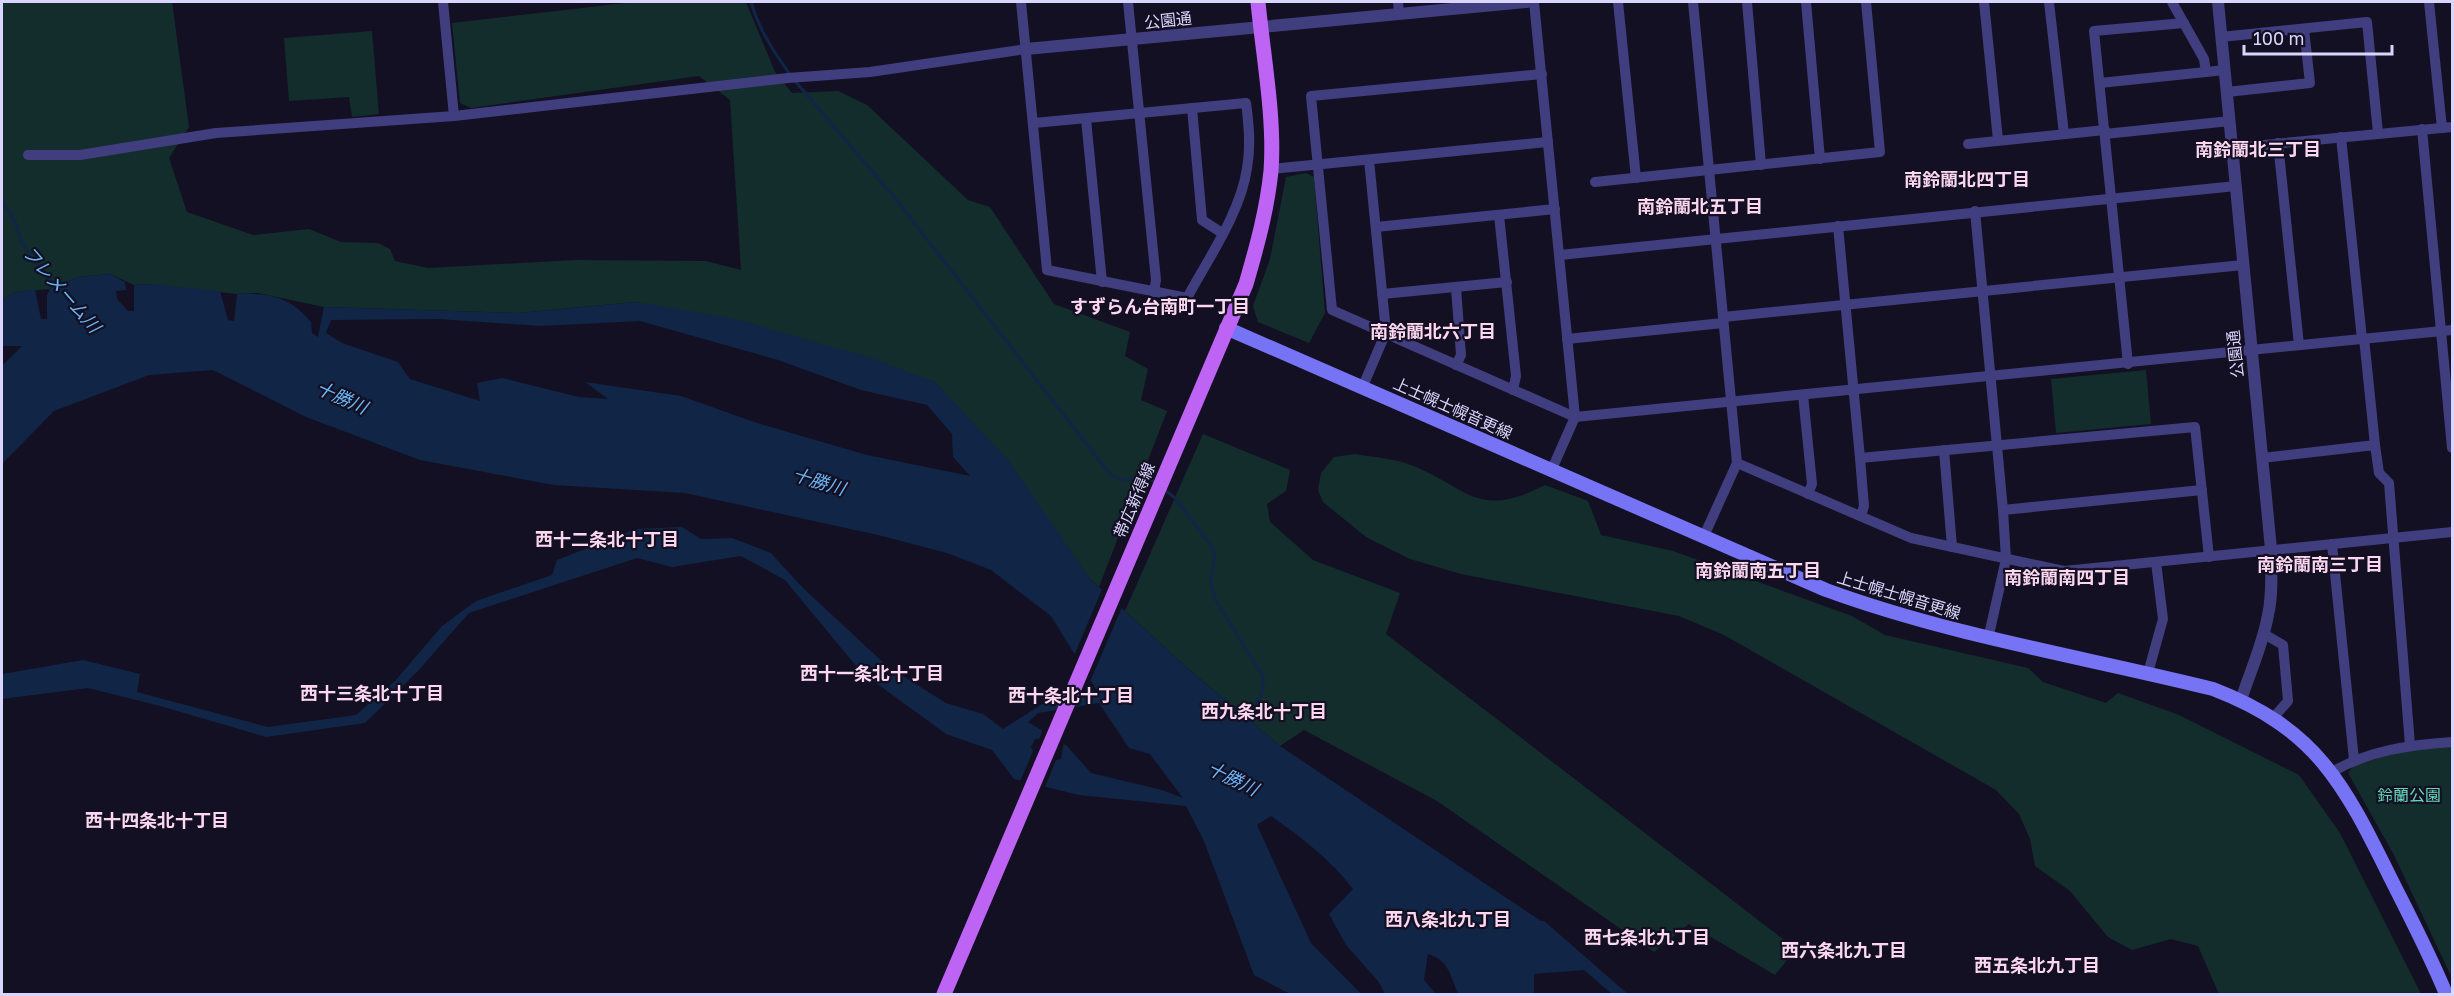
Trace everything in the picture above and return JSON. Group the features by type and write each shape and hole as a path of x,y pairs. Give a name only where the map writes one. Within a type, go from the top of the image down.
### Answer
{"main road":[{"name":"帯広新得線","path":"944,994 1246,284 1263,225 1271,169 1271,137 1258,2"},
{"name":"上士幌士幌音更線","path":"1226,328 1862,603 1988,639 2214,689 2274,717 2296,735 2332,772 2380,858 2446,994"}],"street":[{"path":"443,2 454,116"},
{"path":"1021,2 1047,270 1187,298 1236,207 1247,170 1249,147 1246,103 1034,123"},
{"path":"1128,2 1156,280 1154,292"},
{"name":"公園通","path":"1026,49 1260,27 1398,8 1527,2"},
{"path":"1534,2 1575,417 1552,469"},
{"path":"1618,2 1636,178"},
{"path":"1693,2 1737,463 1704,536"},
{"path":"1747,2 1761,165"},
{"path":"1806,2 1820,159"},
{"path":"1594,182 1880,152 1866,2"},
{"path":"1984,2 1998,140"},
{"path":"2049,2 2064,134"},
{"path":"2172,2 2204,59 2206,72"},
{"name":"公園通","path":"2218,2 2271,549 2272,589 2264,634 2241,700"},
{"path":"2232,148 2447,127 2429,2"},
{"path":"2222,37 2367,22 2378,133"},
{"path":"2128,364 2094,31 2184,23"},
{"path":"2227,92 2310,83 2304,29"},
{"path":"28,156 80,156 216,133 454,116 802,76 870,72 1026,49"},
{"path":"2100,83 2225,70"},
{"path":"1542,74 1311,96 1317,165 1332,310 1575,417 2447,331"},
{"path":"1192,108 1202,220 1222,233"},
{"path":"1086,119 1101,282"},
{"path":"1968,144 2230,121"},
{"path":"2422,129 2447,331 2452,448"},
{"path":"2341,137 2379,473 2389,483 2410,745"},
{"path":"1271,169 1548,142"},
{"path":"2278,143 2299,345"},
{"path":"1363,386 1386,332 1369,160"},
{"path":"1560,255 2236,186"},
{"path":"1376,227 1555,209"},
{"path":"1975,211 2006,559 1988,639"},
{"path":"1499,215 1516,376 1513,390"},
{"path":"1838,226 1864,506 1861,516"},
{"path":"1567,339 1846,304 2243,265"},
{"path":"1382,294 1507,282"},
{"path":"1456,288 1461,355 1456,365"},
{"path":"1803,395 1812,484 1808,494"},
{"path":"1860,458 2195,427 2209,557"},
{"path":"2262,458 2376,445"},
{"path":"1944,450 1952,547"},
{"path":"1737,463 1911,538 2064,571 2452,532"},
{"path":"2003,510 2202,490"},
{"path":"2332,544 2354,760"},
{"path":"2148,673 2163,619 2156,562"},
{"path":"2264,634 2283,645 2288,701 2274,717"},
{"path":"2332,772 2354,760 2410,745 2452,742"}],"green space":[{"path":"2,2 172,2 189,127 169,158 187,212 253,235 309,229 341,242 378,243 390,249 395,261 428,268 575,260 706,261 741,270 730,100 699,76 471,108 460,103 452,23 634,2 746,2 775,72 792,93 838,91 867,105 968,200 990,207 1054,304 1130,332 1125,356 1148,369 1141,400 1167,411 1099,587 1090,579 935,382 636,302 518,313 324,307 258,293 237,294 146,284 134,285 110,274 78,277 50,289 15,292 2,300"},
{"path":"372,31 379,114 352,117 349,97 289,101 284,38"},
{"path":"1306,173 1314,177 1325,313 1309,343 1258,322 1253,306 1270,259 1286,177"},
{"path":"2146,370 2151,424 2056,433 2051,379"},
{"path":"1203,434 1290,470 1286,491 1267,504 1270,522 1313,560 1400,593 1386,634 1796,949 1775,975 1689,924 1654,952 1437,801 1304,730 1280,746 1185,666 1125,611"},
{"path":"1355,454 1405,463 1426,471 1471,496 1485,500 1521,496 1545,485 1588,501 1601,535 1673,551 1852,616 1885,635 2028,668 2043,682 2106,703 2118,693 2179,715 2299,775 2340,833 2421,994 2219,994 2198,946 2171,939 2132,950 2108,937 2070,891 2035,866 2030,839 2019,814 1996,790 1724,635 1679,616 1461,574 1410,559 1366,537 1323,502 1318,490 1321,473 1334,457"},
{"name":"鈴蘭公園","path":"2452,746 2452,978 2394,855 2348,773 2353,766 2405,750"}],"water":[{"name":"十勝川","path":"110,274 125,282 126,290 116,291 117,299 128,311 134,311 134,285 146,284 220,291 228,320 234,321 237,294 259,294 278,298 287,301 303,313 311,322 312,333 318,337 324,307 518,313 636,302 735,319 871,358 935,382 1009,461 1090,579 1185,666 1280,746 1544,921 1628,994 1612,994 1584,970 1534,974 1534,994 1458,994 1445,965 1441,960 1428,954 1424,980 1436,994 1385,994 1378,981 1346,945 1329,914 1353,889 1315,849 1271,816 1257,825 1311,943 1361,994 1290,994 1254,975 1204,841 1186,806 1079,795 1014,779 992,750 946,734 861,672 785,580 741,556 672,567 637,558 469,613 417,672 365,723 266,737 88,688 2,699 2,674 83,660 140,674 137,692 268,727 356,715 395,681 442,626 476,601 552,575 557,560 636,529 682,527 701,539 732,538 771,553 803,588 887,666 946,703 983,714 1003,729 1042,704 1099,694 1051,616 991,570 947,553 878,535 685,493 554,485 420,460 306,417 213,370 149,375 54,411 2,464 2,366 22,346 2,346 2,300 15,292 35,289 41,319 47,319 47,295 50,289 78,277","holes":["438,319 540,326 640,321 778,360 861,390 927,405 952,434 953,457 970,476 867,455 757,423 681,396 585,382 608,399 579,397 502,378 477,383 480,401 410,379 398,362 342,343 326,333 331,320","1099,703 1129,748 1150,754 1183,798 1162,790 1091,773 1067,746 1028,722 1038,713"]}],"pier":[{"path":"1103,587 1123,605 1089,684 1073,658"},
{"path":"1043,729 1064,741 1061,759 1056,760 1044,790 1019,784 1033,751 1031,747 1035,739 1039,739"}],"waterway":[{"path":"751,2 763,31 791,76"},
{"path":"795,81 894,197 1110,474 1121,480 1149,478 1157,484"},
{"name":"フレメーム川","path":"2,201 15,222 21,241 44,273 59,289"},
{"path":"1165,490 1175,498 1215,551 1211,582 1215,599 1262,675 1261,694 1244,720"}],"district":[{"name":"南鈴蘭北三丁目","path":"2258,149"},
{"name":"南鈴蘭北四丁目","path":"1967,179"},
{"name":"南鈴蘭北五丁目","path":"1700,206"},
{"name":"すずらん台南町一丁目","path":"1160,306"},
{"name":"南鈴蘭北六丁目","path":"1433,331"},
{"name":"西十二条北十丁目","path":"607,539"},
{"name":"南鈴蘭南三丁目","path":"2320,564"},
{"name":"南鈴蘭南五丁目","path":"1758,570"},
{"name":"南鈴蘭南四丁目","path":"2067,577"},
{"name":"西十一条北十丁目","path":"872,673"},
{"name":"西十三条北十丁目","path":"372,693"},
{"name":"西十条北十丁目","path":"1071,695"},
{"name":"西九条北十丁目","path":"1264,711"},
{"name":"西十四条北十丁目","path":"157,820"},
{"name":"西八条北九丁目","path":"1448,919"},
{"name":"西七条北九丁目","path":"1647,937"},
{"name":"西六条北九丁目","path":"1844,950"},
{"name":"西五条北九丁目","path":"2037,965"}]}
